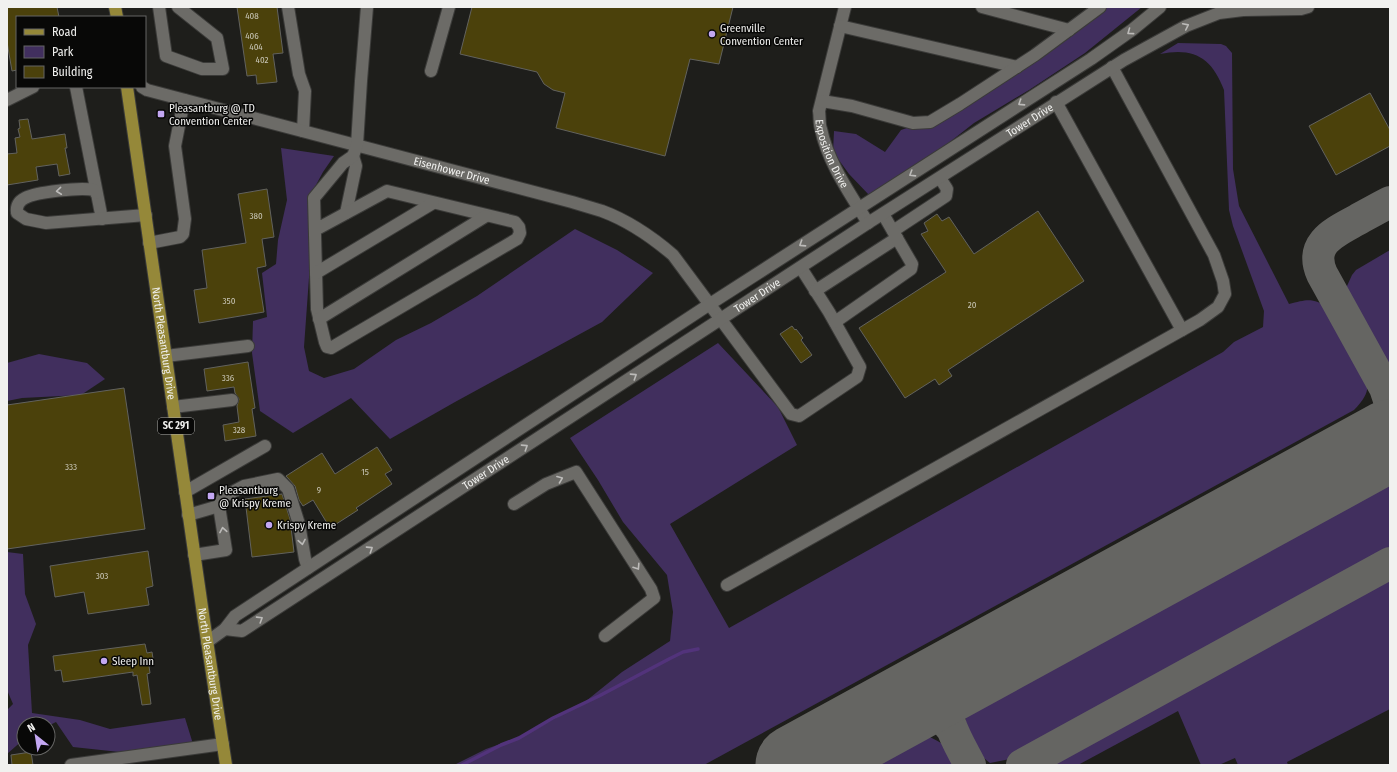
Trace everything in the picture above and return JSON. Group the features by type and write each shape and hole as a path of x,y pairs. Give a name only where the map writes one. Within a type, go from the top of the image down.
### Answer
{"main road":[{"name":"North Pleasantburg Drive","path":"127,88 188,515 226,765"}],"street":[{"path":"159,7 166,56 202,69 223,68 217,38 178,7"},
{"path":"288,7 299,74 306,91 303,131"},
{"path":"346,213 356,166 355,151 368,7"},
{"path":"431,71 449,7"},
{"name":"Exposition Drive","path":"845,7 819,111 820,128 826,147 846,187 868,223"},
{"path":"982,7 1069,30"},
{"path":"822,101 852,106 913,122 930,122 1017,67 1100,7"},
{"name":"Tower Drive","path":"207,642 225,629 235,616 858,207 1091,59 1132,30 1160,7"},
{"name":"Tower Drive","path":"225,629 242,631 868,223 1112,67 1186,26 1219,13 1243,10 1301,9 1308,7"},
{"path":"840,26 1017,67"},
{"path":"727,585 1200,320 1218,307 1226,294 1224,281 1214,255 1112,67"},
{"path":"7,100 31,88"},
{"path":"76,88 102,219"},
{"name":"Eisenhower Drive","path":"144,88 303,131 355,151 572,202 602,211 624,221 654,239 673,255 791,414 799,416 857,377 860,367 835,322 801,268"},
{"path":"150,243 183,234 185,219 175,146 184,100"},
{"path":"1056,102 1182,330"},
{"path":"315,230 387,191 515,222 519,227 520,232 517,239 331,348 327,347 324,342 317,310 314,198 355,151"},
{"path":"816,291 946,196 947,189 940,178"},
{"path":"96,193 94,190 87,188 54,191 26,197 18,203 16,208 17,213 26,219 46,223 146,215"},
{"path":"316,273 433,203"},
{"path":"835,322 911,269 912,264 883,214"},
{"path":"319,319 486,216"},
{"path":"166,356 248,346"},
{"path":"173,407 232,400"},
{"path":"185,492 264,446"},
{"path":"514,504 546,484 576,472 651,589 654,598 605,636"},
{"path":"194,555 226,550 219,506 223,497 244,486 278,479 288,489 299,524 308,568"},
{"path":"188,515 219,506"},
{"path":"71,765 222,744"}],"green space":[{"path":"1089,7 1142,7 1085,53 1029,90 974,123 937,152 869,195 849,174 833,152 834,131 856,134 885,152 901,130 933,119 1041,47"},
{"path":"1178,43 1221,44 1226,46 1232,53 1233,169 1239,206 1289,304 1309,300 1318,302 1328,308 1363,370 1367,382 1367,391 1354,410 704,765 454,765 486,749 526,735 586,701 622,672 670,641 673,612 667,575 623,522 598,480 570,438 718,343 778,407 797,445 670,524 729,628 1223,352 1234,342 1263,327 1264,311 1233,226 1229,210 1224,90 1214,70 1200,57 1183,52 1160,54"},
{"path":"281,148 334,156 323,172 310,196 311,250 304,347 309,371 324,378 354,369 396,340 431,323 477,296 575,229 617,250 653,273 602,322 390,439 351,398 293,433 260,411 252,353 253,321 267,317 262,273 276,264 278,240 287,200"},
{"path":"1390,250 1390,370 1384,363 1349,299 1347,286 1356,270"},
{"path":"39,354 87,363 105,379 81,395 22,398 7,401 7,363"},
{"path":"1390,484 1390,550 1010,759 990,763 975,751 968,735 965,716"},
{"path":"7,552 23,554 25,594 36,624 28,645 32,713 53,716 16,716 16,746 7,754 7,710 13,704 7,690"},
{"path":"1390,578 1390,709 1287,762 1288,765 1238,765 1235,758 1219,765 1201,765 1178,711 1078,765 1052,765"},
{"path":"56,716 80,720 110,729 185,718 193,744 138,754 73,747 56,722"},
{"path":"928,736 949,750 956,765 876,765"}],"building":[{"path":"7,7 57,7 59,16 16,16 16,70 12,71 7,42"},
{"path":"237,7 277,7 283,53 273,54 277,82 257,84 256,75 247,76"},
{"path":"472,7 733,7 719,64 690,59 665,156 556,128 565,93 553,90 544,84 537,72 460,54"},
{"path":"1370,93 1390,130 1390,146 1336,175 1309,126"},
{"path":"28,119 32,139 65,134 67,148 65,148 70,174 59,176 57,164 36,167 38,180 7,185 7,154 17,153 15,138 20,137 18,129 20,128 19,120"},
{"path":"267,189 274,237 262,239 266,266 257,268 264,312 199,323 194,290 207,288 202,250 246,243 238,194"},
{"path":"1038,211 1084,281 948,370 952,376 939,385 935,379 905,398 859,328 946,272 921,234 928,231 924,223 937,214 942,221 949,217 974,254"},
{"path":"792,326 803,338 801,340 812,355 801,363 780,334"},
{"path":"248,362 255,408 252,409 256,436 225,441 223,425 239,422 237,406 239,399 235,393 234,387 207,391 204,369"},
{"path":"124,388 145,529 7,549 7,405"},
{"path":"377,447 392,470 385,474 392,484 356,508 358,510 330,528 313,500 303,506 299,500 295,486 286,476 322,453 335,474"},
{"name":"Krispy Kreme","path":"282,494 290,519 294,552 252,557 245,499"},
{"path":"148,551 153,586 146,588 149,605 88,614 84,592 55,597 50,566"},
{"name":"Sleep Inn","path":"145,644 147,653 152,652 154,665 149,666 150,673 147,674 151,704 142,705 137,675 133,676 133,672 63,682 61,670 55,671 53,656"},
{"path":"11,755 32,756 33,765 12,765"}],"waterway":[{"path":"462,765 501,745 519,738 553,718 599,696 683,652 698,649"}],"taxiway":[{"path":"1390,202 1331,235 1321,247 1319,255 1319,264 1322,274 1385,388 1390,403"},
{"path":"1279,501 1378,441 1387,428 1390,419"},
{"path":"1022,765 1390,563"},
{"path":"967,672 957,680 950,690 947,699 947,708 948,718 956,738 970,765"},
{"path":"899,709 916,706 929,709 941,716 952,729"}],"runway":[{"path":"796,765 1390,440"}],"place":[{"name":"Greenville Convention Center","path":"712,34"},
{"name":"Pleasantburg @ TD Convention Center","path":"161,114"},
{"name":"Pleasantburg @ Krispy Kreme","path":"211,496"},
{"name":"Krispy Kreme","path":"269,525"},
{"name":"Sleep Inn","path":"104,661"}]}
